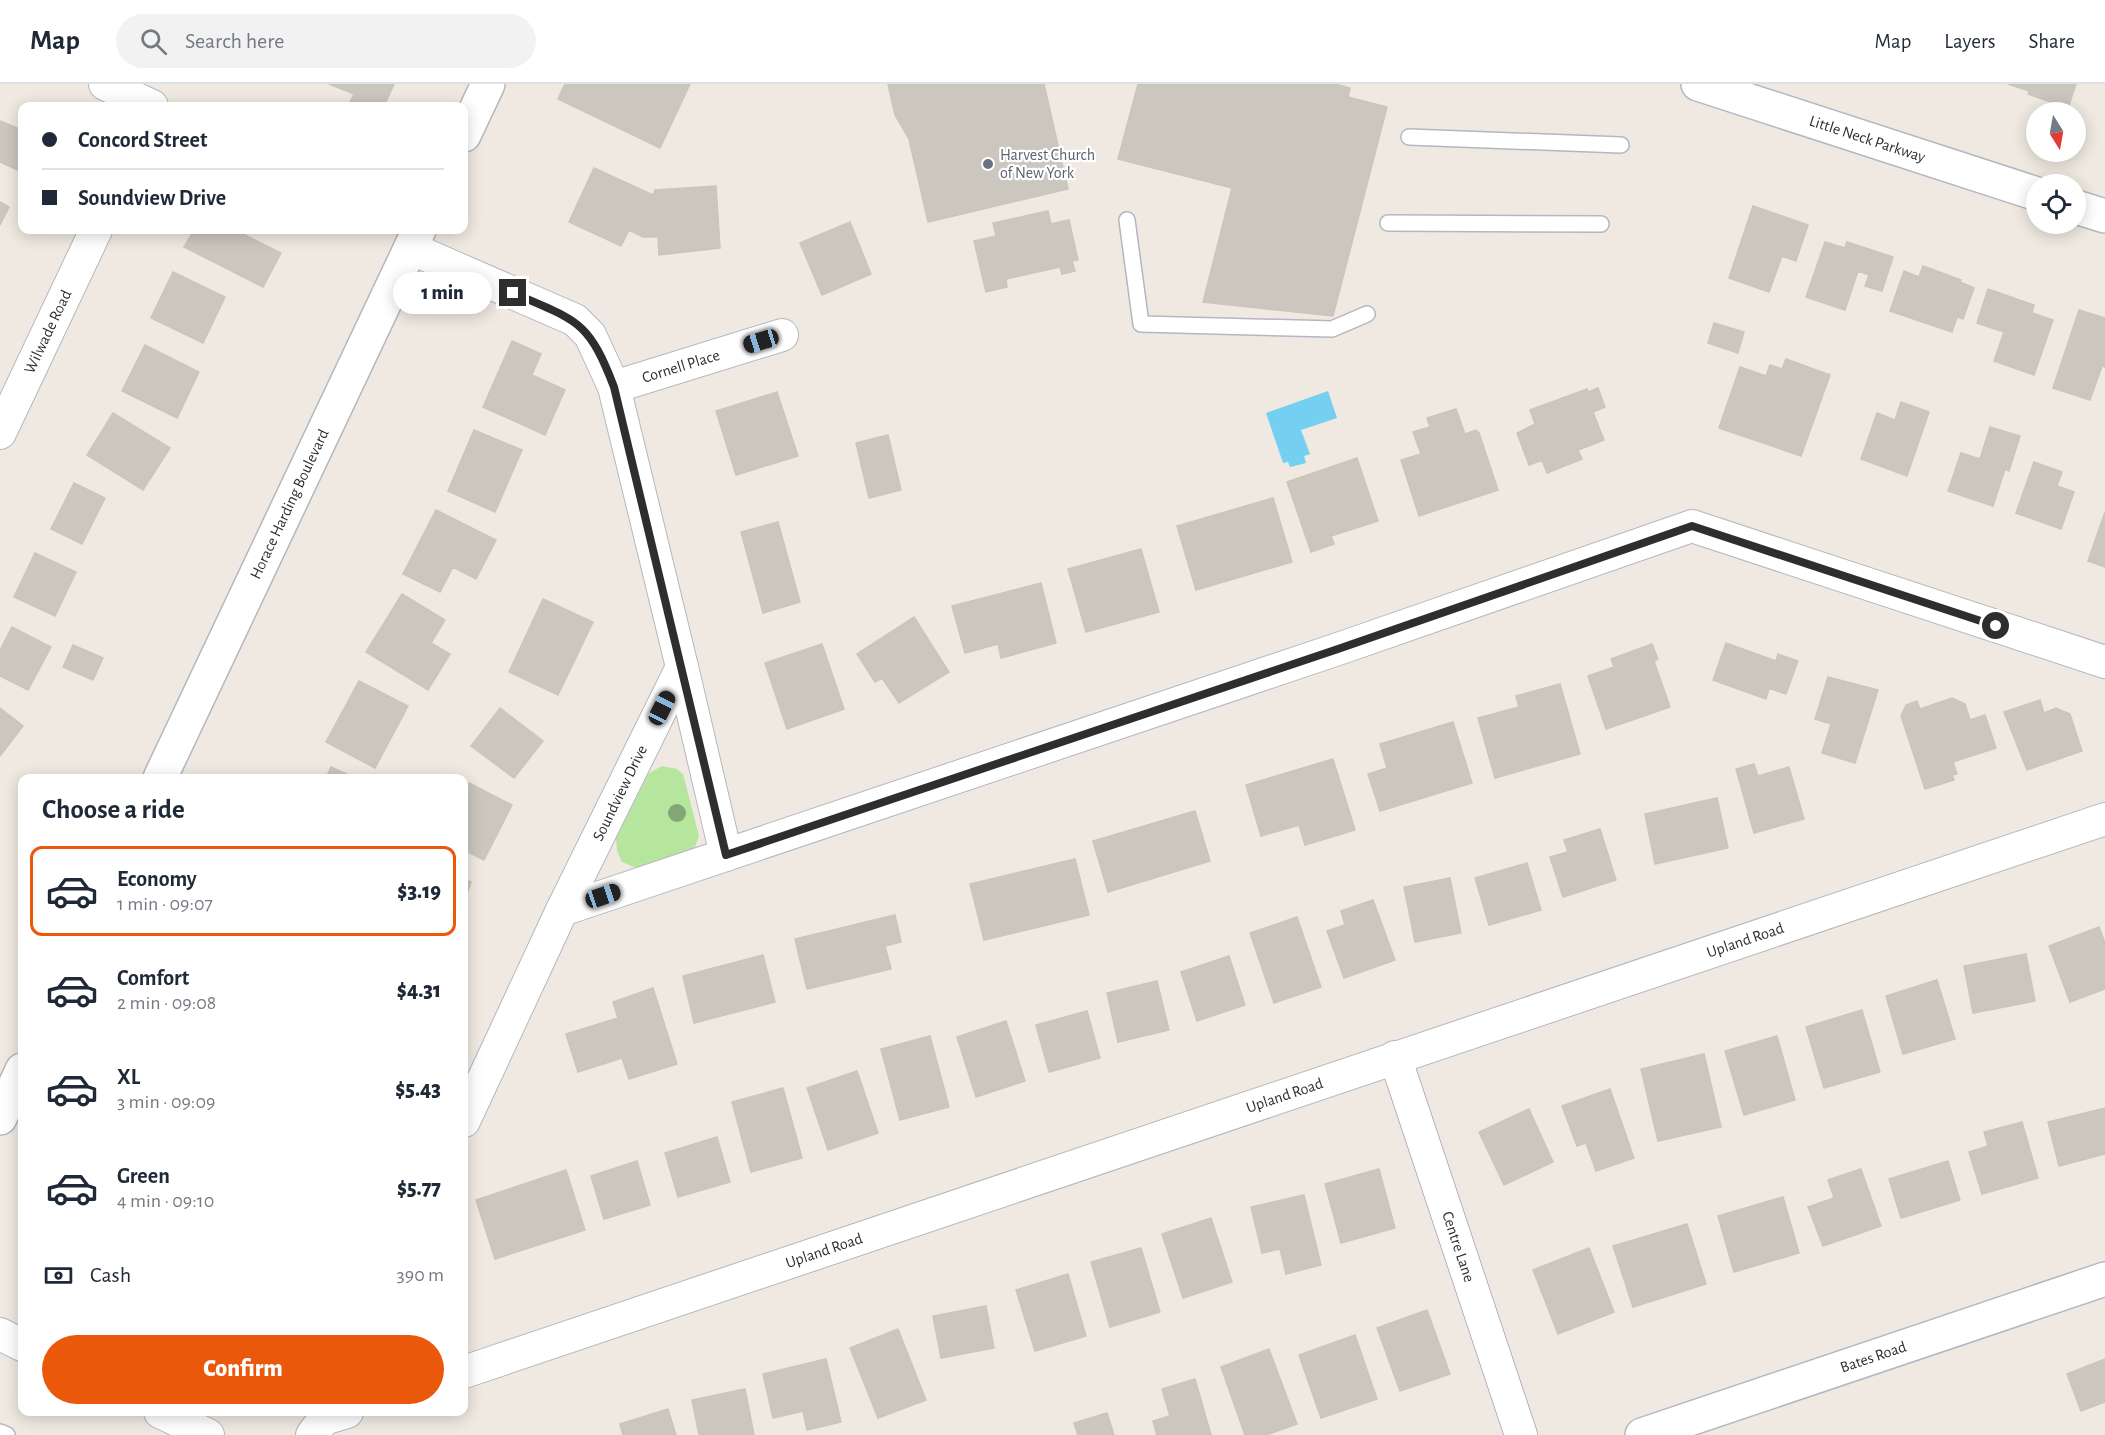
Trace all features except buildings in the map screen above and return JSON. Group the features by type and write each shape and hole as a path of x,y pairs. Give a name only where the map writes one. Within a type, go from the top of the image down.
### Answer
{"street":[{"path":"105,84 143,102"},
{"path":"468,126 488,84"},
{"name":"Little Neck Parkway","path":"1698,84 2026,190"},
{"path":"2086,210 2105,216"},
{"name":"Wilwade Road","path":"0,432 94,234"},
{"path":"415,239 575,320 590,335 614,387 726,855"},
{"name":"Horace Harding Boulevard","path":"162,774 415,239"},
{"name":"Cornell Place","path":"614,387 782,334"},
{"path":"562,910 1338,649 1692,526 2105,662"},
{"name":"Soundview Drive","path":"468,1112 562,910 682,668"},
{"name":"Upland Road","path":"468,1371 2105,819"},
{"name":"Centre Lane","path":"1395,1057 1521,1435"},
{"path":"0,1118 18,1079"},
{"name":"Bates Road","path":"1642,1435 2105,1279"},
{"path":"0,1334 18,1343"},
{"path":"168,1416 208,1435"}],"lane":[{"path":"1409,136 1621,145"},
{"path":"1127,220 1141,324 1332,329 1367,314"},
{"path":"1388,223 1601,224"},
{"path":"0,1432 7,1435"}],"green space":[{"path":"662,766 677,769 683,774 699,836 695,847 686,853 636,868 622,862 617,851 616,838 649,773"}],"water":[{"path":"1328,391 1337,418 1301,430 1310,454 1304,456 1306,463 1290,467 1288,462 1283,463 1266,413"}],"place":[{"name":"Harvest Church of New York","path":"988,164"}],"route":[{"path":"513,293 575,320 590,335 614,387 726,855 1338,649 1692,526 1996,626"}]}
